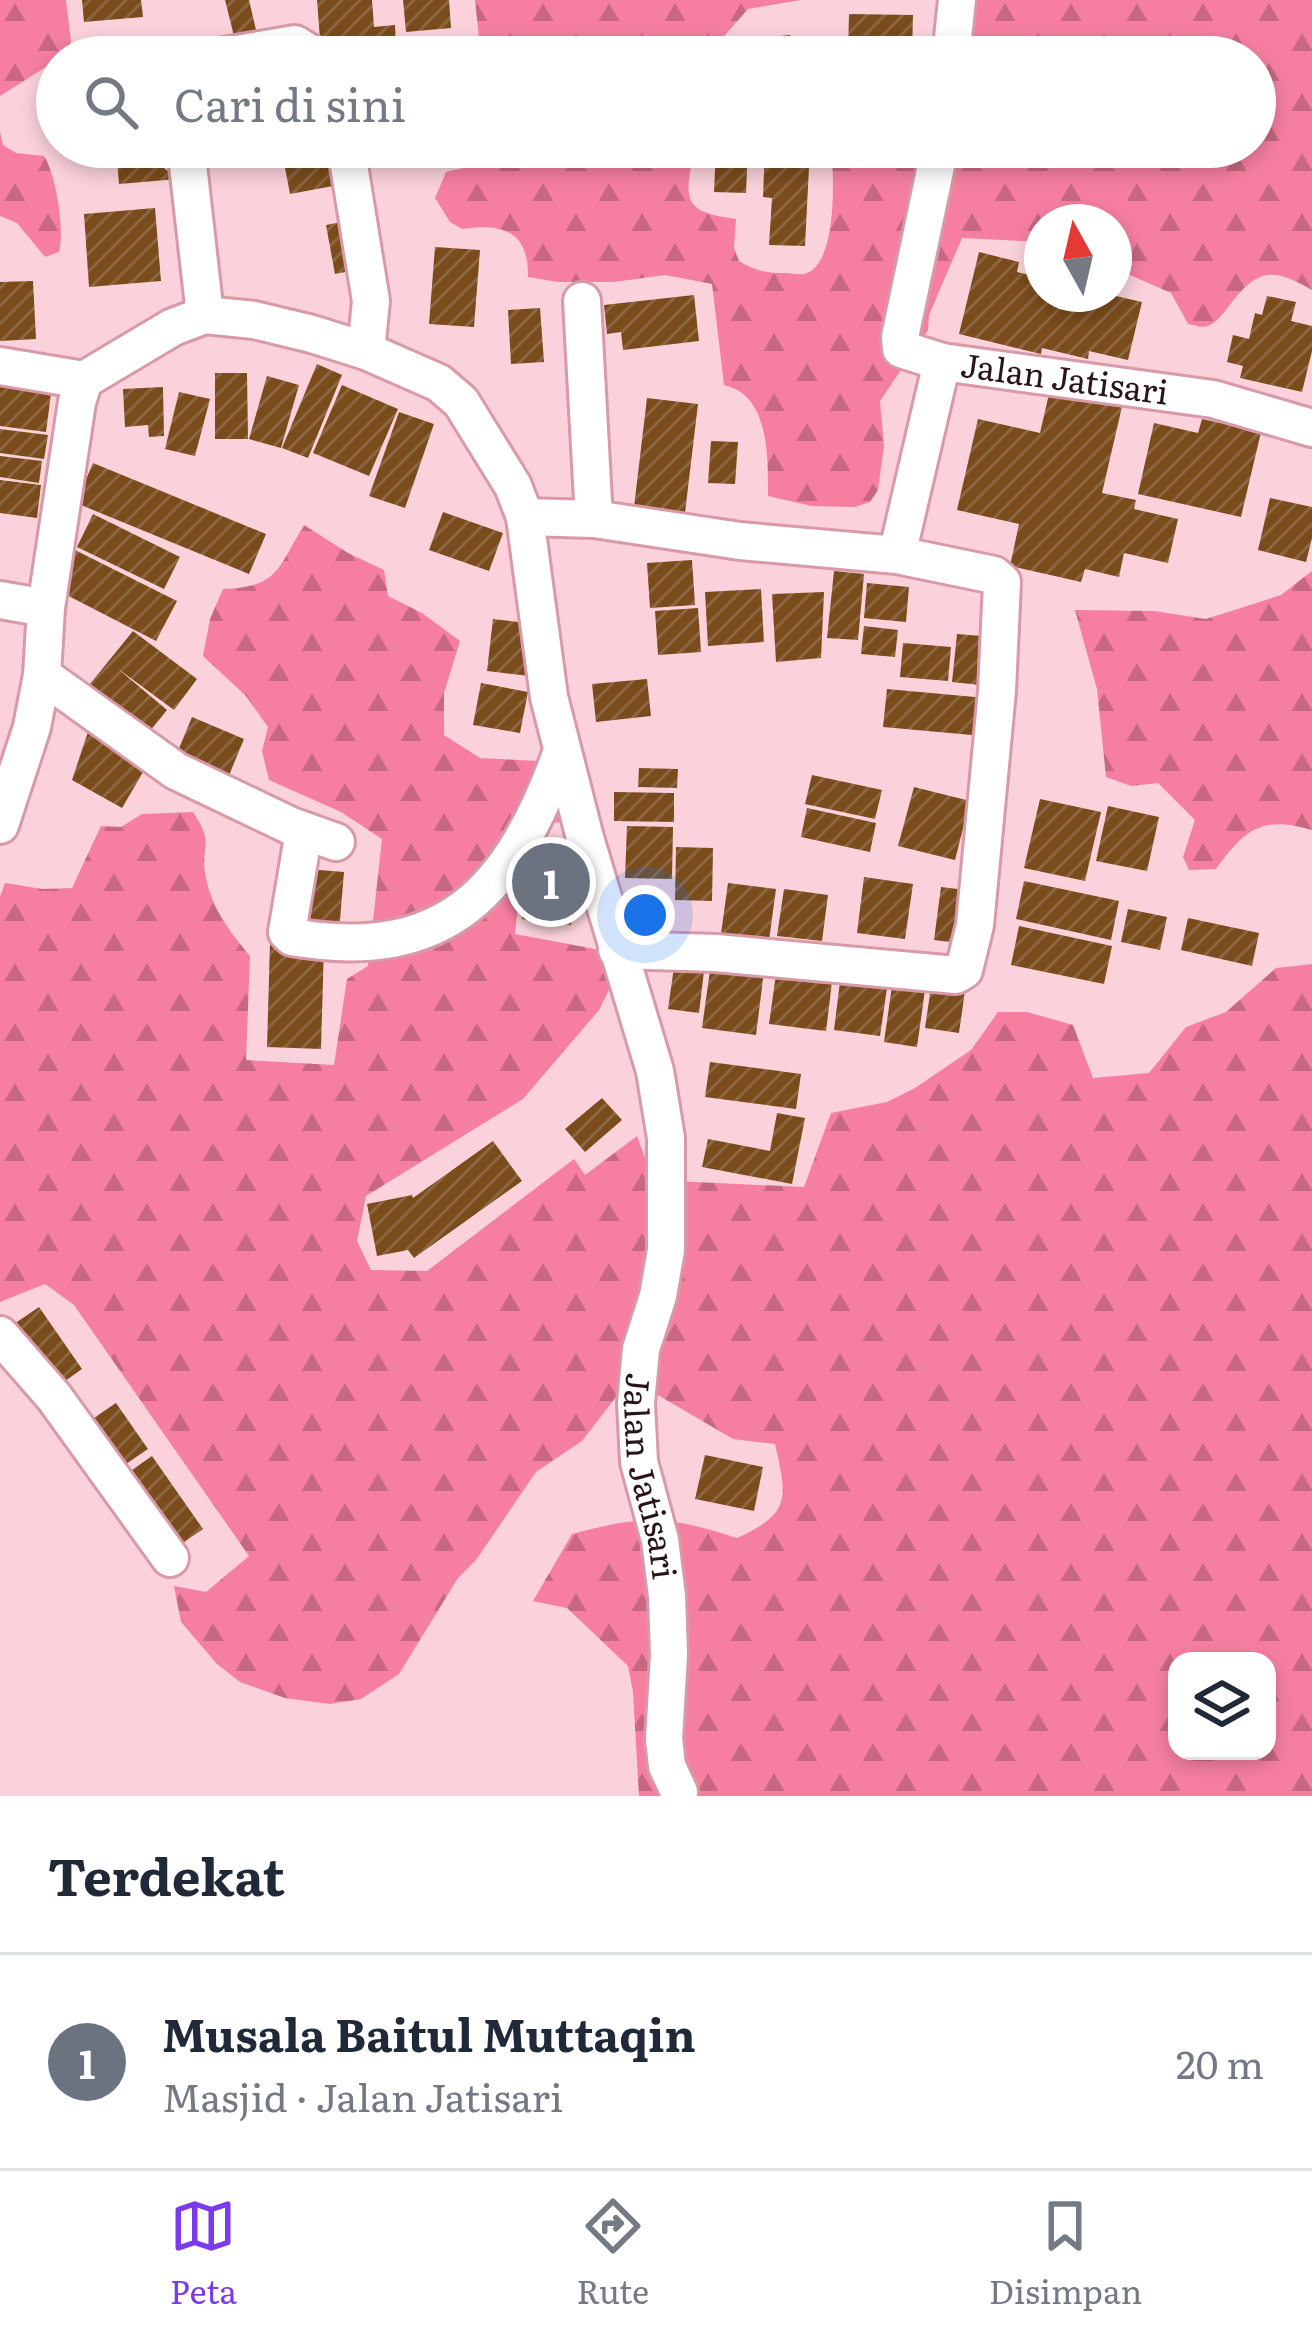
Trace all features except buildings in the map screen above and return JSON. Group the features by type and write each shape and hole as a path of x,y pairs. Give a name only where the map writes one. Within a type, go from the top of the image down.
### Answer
{"street":[{"path":"953,36 957,0"},
{"path":"0,366 84,380 185,320 205,315 188,168"},
{"path":"349,168 371,301 366,351"},
{"path":"936,168 900,338 901,349 907,353 942,362"},
{"path":"582,301 593,519"},
{"name":"Jalan Jatisari","path":"205,315 254,320 366,351 439,383 461,402 513,486 525,517 549,697 617,950 656,1071 667,1150 666,1250 641,1349 636,1402 639,1462 660,1540 667,1596 664,1739 679,1792"},
{"name":"Jalan Jatisari","path":"897,555 942,362 1213,399 1312,428"},
{"path":"0,824 8,772 32,727 42,676 46,608 74,416 84,380"},
{"path":"525,517 593,519 740,541 897,555 994,575 1003,582 975,925 964,970 956,975 716,953 617,950"},
{"path":"0,600 46,608"},
{"path":"42,676 176,771 320,836 287,932 292,937 354,945 388,943 430,929 471,904 502,872 544,803 562,752"},
{"path":"0,1335 53,1397 170,1558"}],"green space":[{"path":"0,0 66,0 70,36 36,36 36,73 0,96"},
{"path":"475,0 801,0 748,9 725,36 479,36"},
{"path":"963,0 1312,0 1312,290 1287,277 1266,275 1248,284 1214,323 1188,324 1171,293 1132,276 1132,204 1024,204 1024,241 962,238 929,315 928,330 880,401 884,446 878,490 870,502 855,507 812,506 768,496 766,447 758,414 739,391 724,385 712,284 665,275 614,282 528,277 524,249 510,233 489,227 462,229 450,222 435,198 446,172 463,168 691,168 689,190 695,206 736,219 734,248 739,261 761,271 805,274 816,267 829,237 832,168 1276,168 1276,36 966,36"},
{"path":"0,132 3,145 16,153 36,155 36,168 49,168 60,217 59,252 45,257 17,223 0,216"},
{"path":"304,525 384,570 388,596 422,613 460,641 444,693 444,735 480,758 538,761 570,820 514,830 520,888 515,934 611,952 613,982 599,1010 523,1099 366,1196 357,1241 371,1270 427,1271 574,1159 585,1175 637,1136 653,1180 804,1187 831,1113 887,1102 915,1088 971,1050 998,1012 1027,1012 1073,1025 1093,1078 1149,1073 1186,1027 1226,1012 1276,968 1312,964 1312,1796 639,1796 628,1666 567,1608 533,1601 572,1534 654,1520 737,1538 768,1520 783,1490 775,1444 733,1439 639,1384 616,1397 582,1441 536,1472 476,1560 458,1578 399,1674 361,1699 330,1704 285,1698 240,1682 217,1664 181,1622 174,1586 206,1592 249,1556 74,1305 45,1284 0,1302 0,897 5,883 72,888 101,826 121,827 142,814 193,812 205,839 204,867 213,900 250,956 246,1060 334,1065 347,979 368,966 382,839 341,812 269,780 262,751 268,727 246,696 203,656 210,619 223,589 255,584 281,564"},
{"path":"1312,571 1312,830 1267,825 1246,835 1216,869 1189,870 1183,857 1195,820 1158,783 1131,786 1106,777 1097,689 1075,610 1154,611 1206,619 1281,595"}],"place":[{"name":"Musala Baitul Muttaqin","path":"551,882"}]}
